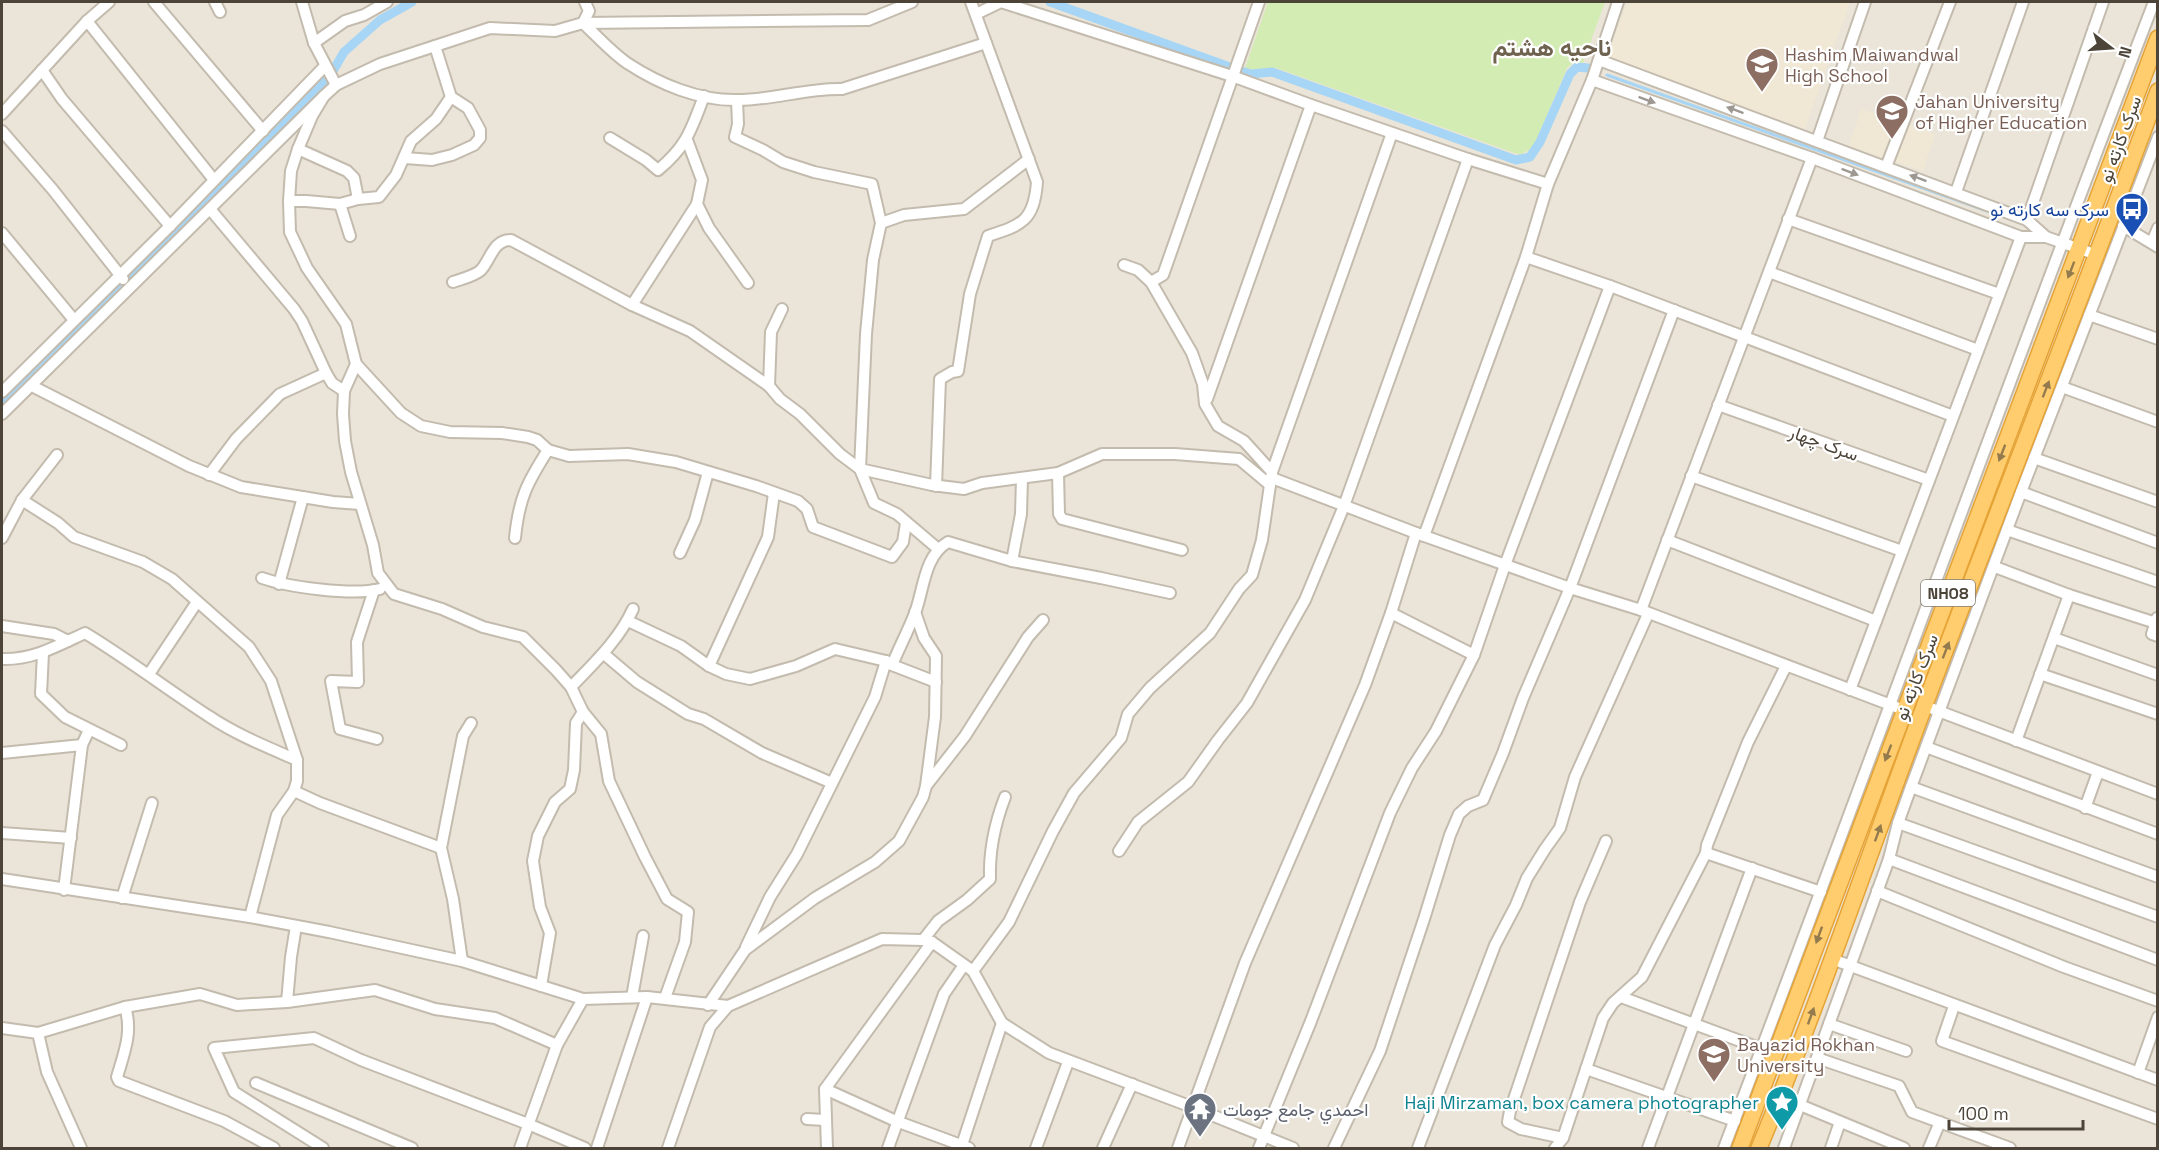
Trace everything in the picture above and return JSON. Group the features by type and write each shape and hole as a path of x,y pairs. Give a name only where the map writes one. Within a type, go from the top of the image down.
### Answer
{"highway":[{"name":"سرک کارته نو","path":"1740,1149 2157,38"},
{"name":"سرک کارته نو","path":"1759,1149 2157,91"}],"street":[{"path":"2,114 87,21 109,2"},
{"path":"154,2 263,131"},
{"path":"302,2 314,43 333,81"},
{"path":"314,43 345,21 364,15 387,2"},
{"path":"583,23 589,11 585,2"},
{"path":"906,524 903,542 892,557 813,527 807,509 798,501 676,462 639,456 569,456 548,450 537,440 528,437 502,433 450,432 421,426 401,413 356,363 346,324 307,268 290,232 289,201 291,171 298,148 312,116 333,81 435,45 490,28 555,31 583,23 868,20 912,2"},
{"path":"936,486 940,379 958,371 970,294 988,236 1022,223 1032,211 1036,199 1037,182 971,2"},
{"path":"976,14 1001,2 1234,70 1311,105 1548,184"},
{"path":"1151,282 1163,275 1259,2"},
{"path":"1178,1149 1245,963 1365,685 1526,257 1548,184 1592,80 1618,2"},
{"path":"1817,141 1865,2"},
{"path":"1886,167 1950,2"},
{"path":"1956,192 2023,2"},
{"path":"2027,220 2103,2"},
{"path":"1724,1149 2061,242 2154,2"},
{"path":"87,21 214,180"},
{"path":"583,23 625,62 670,87 704,96 737,100 787,96 822,88 842,89 986,43"},
{"path":"405,158 432,160 452,155 474,145 480,138 480,130 468,108 451,97 435,45"},
{"path":"1599,60 2027,220 2046,237"},
{"path":"2,412 32,386 170,226 325,66"},
{"path":"42,69 62,99 170,226"},
{"path":"1592,80 1812,158 2021,237 2046,237 2097,255"},
{"path":"2,392 74,320 210,209 324,96"},
{"path":"610,138 658,170 677,153 687,140 704,96"},
{"path":"289,201 340,204 358,198 379,197 396,176 411,141 436,118 451,97"},
{"path":"737,100 738,124 735,137 764,150 783,162 814,172 872,184 881,223 873,260 866,334 860,469 874,503 897,514 906,524 938,548"},
{"path":"1205,404 1311,105"},
{"path":"2,131 53,190 124,281"},
{"path":"888,1149 896,1121 944,994 1009,922 1053,831 1074,794 1121,738 1128,714 1150,688 1210,633 1239,589 1252,575 1263,540 1271,478 1392,133"},
{"path":"1784,1149 1889,859 1898,822 2157,137"},
{"path":"632,305 697,204 702,180 687,140"},
{"path":"298,148 347,171 354,178 358,198"},
{"path":"1418,1149 1495,945 1527,878 1560,828 1575,777 1644,612 1667,540 1812,158"},
{"path":"881,223 904,215 964,209 1029,159"},
{"path":"1119,851 1138,822 1188,782 1247,703 1305,600 1344,506 1468,159"},
{"path":"340,204 350,236"},
{"path":"697,204 709,228 747,282"},
{"path":"210,209 294,309 332,383 344,391"},
{"path":"1788,219 2000,294"},
{"path":"2123,226 2155,244 2157,228"},
{"path":"2,233 74,320"},
{"path":"1850,690 2021,237"},
{"path":"453,282 479,272 497,246 504,240 511,240 632,305 690,331 769,386 840,454 860,469 936,486 964,489 982,483 1058,473 1102,454 1175,454 1239,459 1271,478 1420,535 1644,612 1904,710"},
{"path":"1526,257 1610,286 1953,416"},
{"path":"1124,265 1138,270 1151,282 1192,353 1203,384 1205,404 1218,426 1244,441 1271,478"},
{"path":"1769,272 1978,350"},
{"path":"1259,1149 1311,1021 1390,813 1412,768 1436,731 1474,655 1505,565 1610,286"},
{"path":"769,386 771,332 782,309"},
{"path":"1334,1149 1380,1051 1450,835 1459,814 1468,806 1483,800 1570,588 1674,310"},
{"path":"2089,315 2157,339"},
{"path":"356,363 344,391 345,441 360,504 373,545 378,573 394,594 442,609 483,627 523,637 571,687 583,712 601,734 609,781 645,857 667,899 687,912 685,942 665,998"},
{"path":"209,475 236,439 280,394 326,373"},
{"path":"32,386 209,475 241,487 360,504"},
{"path":"2062,387 2157,422"},
{"name":"سرک چهار","path":"1718,405 1929,480"},
{"path":"515,538 517,513 527,483 548,450"},
{"path":"2,538 22,500 57,455"},
{"path":"2034,458 2157,502"},
{"path":"680,553 695,520 708,472"},
{"path":"1058,473 1059,514 1062,519 1182,550"},
{"path":"1691,476 1902,551"},
{"path":"1012,561 1021,514 1022,478"},
{"path":"2021,492 2157,543"},
{"path":"709,666 768,537 774,493"},
{"path":"279,584 303,497"},
{"path":"22,500 74,537 143,562 172,579 249,647 271,681 297,760 297,781 294,791 277,816 250,917"},
{"path":"2007,530 2157,582"},
{"path":"1667,540 1876,621"},
{"path":"708,1005 745,950 770,897 796,854 832,783 915,612 925,576 938,548 948,542 955,542 1012,561 1170,593"},
{"path":"1995,567 2069,595 2157,620 2152,634 2157,636"},
{"path":"262,578 279,584 363,593 388,586"},
{"path":"374,590 357,642 358,681 331,681 340,729 377,739"},
{"path":"2016,741 2069,595"},
{"path":"149,674 197,602"},
{"path":"571,687 604,654 628,621 633,609"},
{"path":"745,950 815,898 875,862 899,841 924,797 934,717 936,656 924,638 915,612"},
{"path":"1391,613 1474,655"},
{"path":"926,786 965,736 1028,638 1043,620"},
{"path":"628,621 681,646 709,666 726,674 750,679 796,666 835,649 889,663 936,682"},
{"path":"2,626 54,634 68,641"},
{"path":"2,659 43,653 85,633 149,674 211,718 247,738 297,760"},
{"path":"2054,638 2157,675"},
{"path":"43,653 41,694 65,717 121,745"},
{"path":"604,654 637,682 688,714 704,719 762,753 832,783"},
{"path":"1555,1149 1563,1138 1603,1018 1642,977 1706,853 1707,845 1735,774 1786,666"},
{"path":"2040,674 2157,714"},
{"path":"1924,706 2157,794"},
{"path":"541,986 550,933 540,907 533,861 538,836 555,802 570,789 574,770 576,723 583,712"},
{"path":"462,962 453,899 441,848 463,736 471,723"},
{"path":"64,890 82,745 89,730"},
{"path":"2,753 82,745"},
{"path":"1926,747 2157,834"},
{"path":"2085,808 2098,772"},
{"path":"1911,787 2157,877"},
{"path":"294,791 441,848"},
{"path":"827,1149 825,1089 928,941 938,921 967,900 990,879 996,820 1005,797"},
{"path":"122,898 152,803"},
{"path":"1898,822 2157,917"},
{"path":"2,833 71,838"},
{"path":"1563,1138 1521,1130 1509,1122 1510,1111 1580,902 1606,841"},
{"path":"1706,853 1821,892"},
{"path":"1889,859 2157,960"},
{"path":"1648,1149 1752,868"},
{"path":"2,882 250,917 296,926 462,962 583,999 647,997 728,1006"},
{"path":"1877,891 2064,967 2157,1000"},
{"path":"287,1002 296,926"},
{"path":"632,997 643,936"},
{"path":"668,1149 710,1027 728,1006 882,939 928,941 969,968 1002,1023 1027,1041 1068,1062 1192,1107 1293,1149"},
{"path":"1832,959 2157,1080"},
{"path":"2,1028 38,1033 125,1007 200,994 237,1005 287,1002 375,990 435,1009 495,1017 557,1045"},
{"path":"597,1149 647,997"},
{"path":"1621,997 1762,1049"},
{"path":"520,1149 557,1045 583,999"},
{"path":"1954,1006 1942,1041 2157,1119"},
{"path":"125,1007 129,1018 130,1034 117,1077 119,1081 224,1121 274,1149"},
{"path":"2138,1073 2154,1038 2157,1017"},
{"path":"825,1089 964,1148 1002,1023"},
{"path":"1829,1024 1906,1051"},
{"path":"38,1033 47,1072 81,1149"},
{"path":"323,1149 234,1092 214,1048 314,1038 361,1060 528,1124 585,1149"},
{"path":"1817,1058 1899,1086 1912,1112 2010,1149"},
{"path":"1036,1149 1068,1062"},
{"path":"1586,1069 1735,1121"},
{"path":"256,1083 412,1149"},
{"path":"1103,1149 1132,1084"},
{"path":"1800,1105 1904,1149"},
{"path":"807,1119 825,1120"},
{"path":"1831,1149 1840,1122"},
{"path":"1929,1149 1940,1122"}],"shaded area":[{"path":"2,2 2157,2 2157,1148 2,1148"},
{"name":"Hashim Maiwandwal High School","path":"1627,2 1850,2 1805,129 1607,58"},
{"name":"Jahan University of Higher Education","path":"1861,109 1935,134 1923,171 1849,146"}],"green space":[{"path":"1268,2 1605,2 1582,65 1573,63 1567,68 1533,148 1520,155 1276,68 1251,70 1245,68"}],"waterway":[{"path":"2,404 304,103 333,71 344,52 380,20 412,2"},
{"path":"1050,2 1238,70 1251,74 1272,72 1516,160 1530,157 1540,142 1570,74 1577,67 1588,68"},
{"path":"1607,75 1990,212"}],"place":[{"name":"Hashim Maiwandwal High School","path":"1762,93"},
{"name":"Jahan University of Higher Education","path":"1892,140"},
{"name":"سرک سه کارته نو","path":"2132,238"},
{"name":"Bayazid Rokhan University","path":"1714,1083"},
{"name":"Haji Mirzaman, box camera photographer","path":"1782,1131"},
{"name":"احمدي جامع جومات","path":"1200,1138"}],"district":[{"name":"ناحیه هشتم","path":"1552,47"}]}
